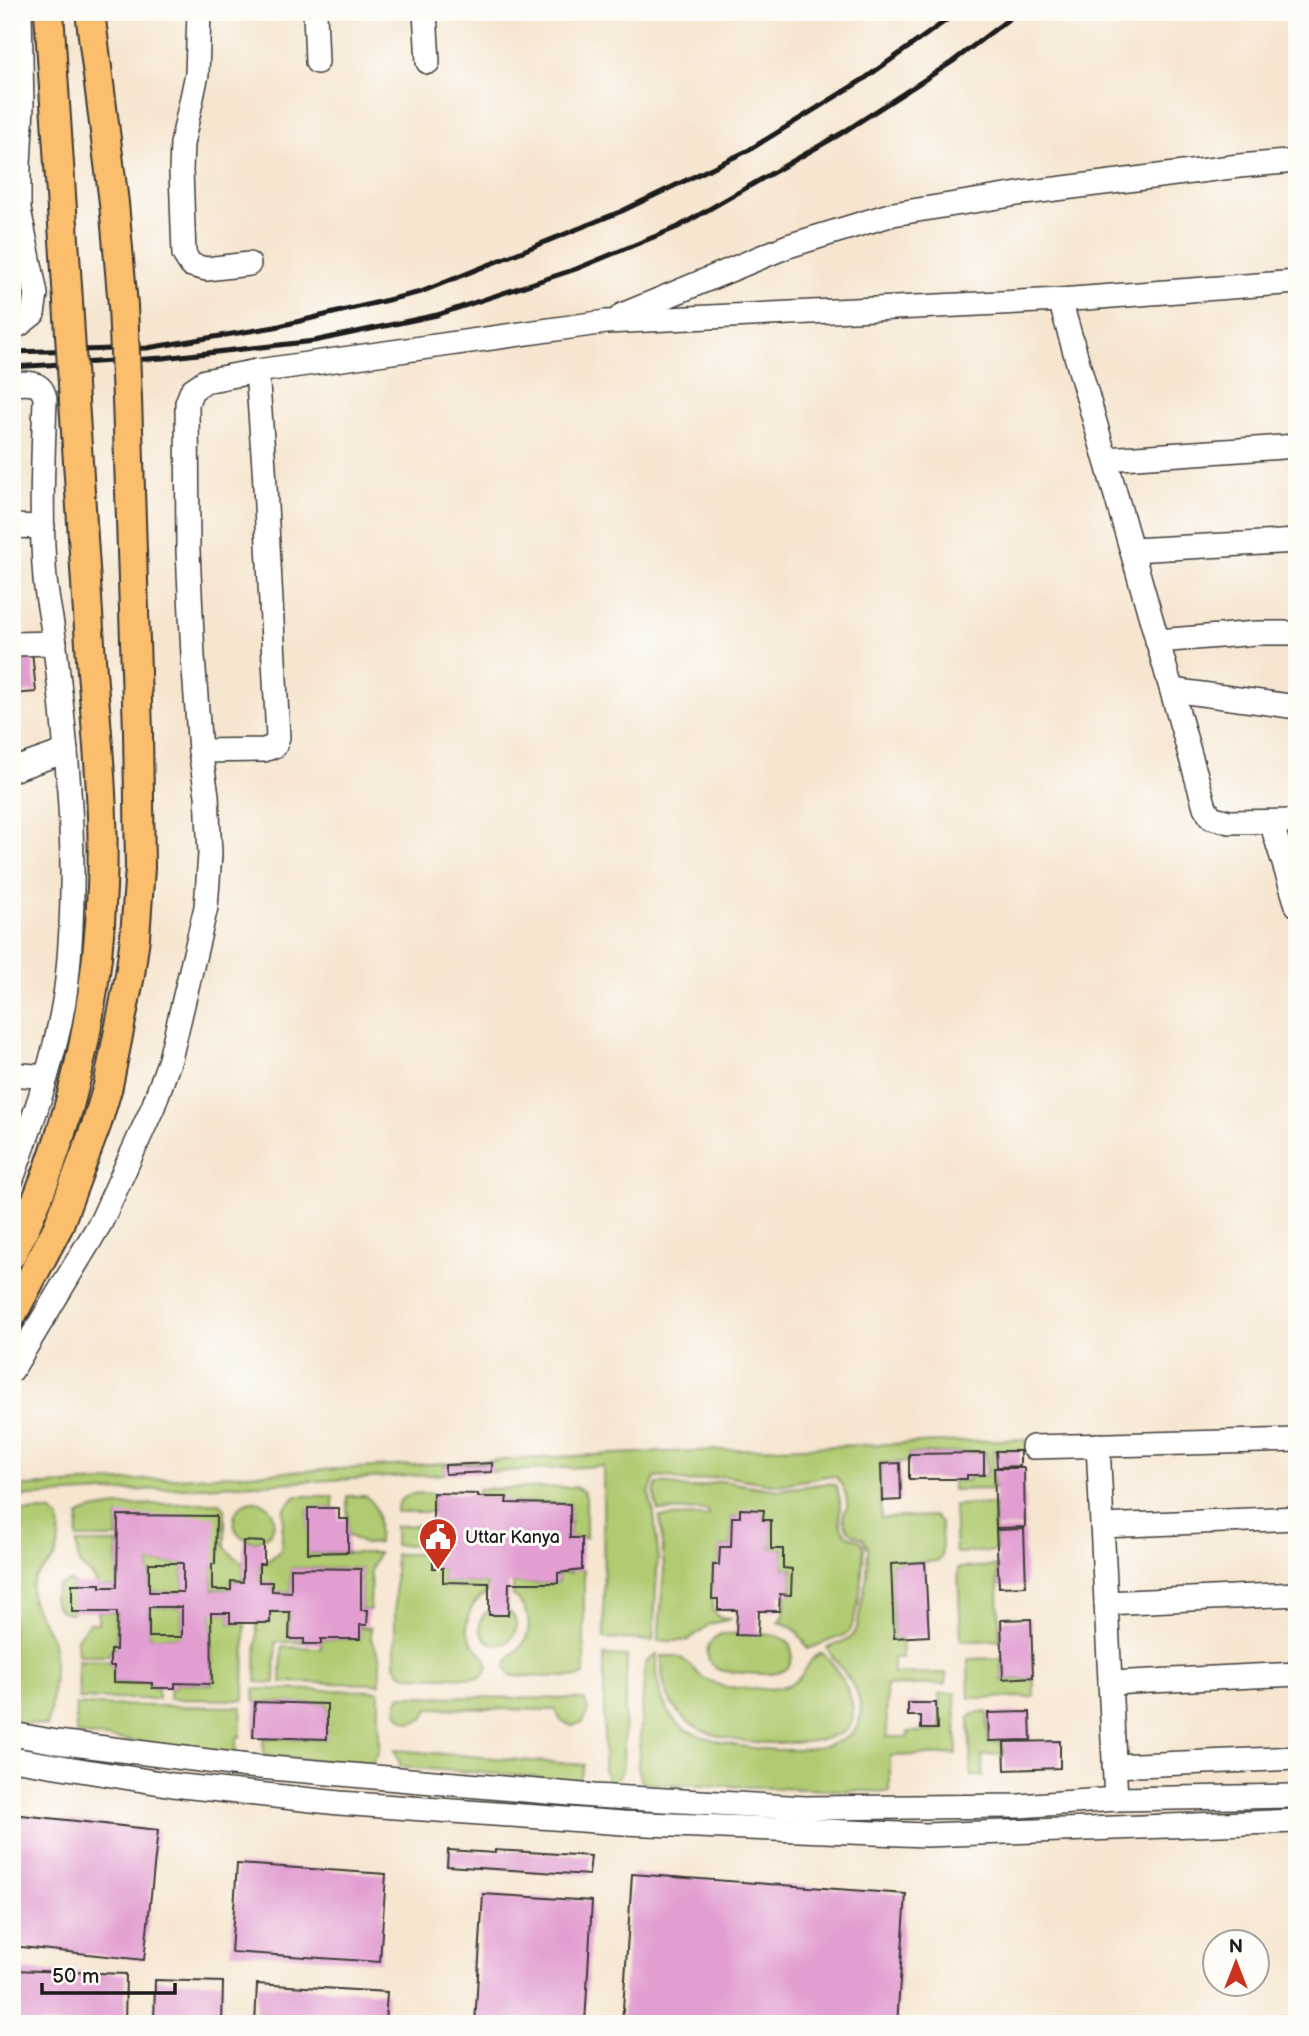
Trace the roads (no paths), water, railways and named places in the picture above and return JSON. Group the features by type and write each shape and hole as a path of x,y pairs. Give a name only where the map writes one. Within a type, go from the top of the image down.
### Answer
{"main road":[{"path":"12,1254 41,1191 59,1142 85,1045 100,923 102,884 100,788 49,12"},
{"path":"12,1315 58,1227 108,1086 130,975 140,868 123,306 114,203 90,12"}],"street":[{"path":"12,326 19,325 33,314 36,294 19,209 22,106 20,12"},
{"path":"199,12 197,74 182,144 184,254 191,265 206,269 249,264"},
{"path":"315,12 317,62"},
{"path":"425,12 428,62"},
{"path":"607,322 788,246 893,214 1024,193 1297,161"},
{"path":"12,1370 102,1222 134,1153 167,1070 206,908 210,880 207,795 200,751 188,551 187,404 192,390 205,381 257,371 607,322 1060,300 1297,282"},
{"path":"1060,300 1205,807 1211,817 1228,822 1297,821"},
{"path":"200,751 264,750 275,746 278,737 257,371"},
{"path":"12,384 32,383 44,393 45,579 55,643 72,834 67,980 46,1077 12,1178"},
{"path":"1106,459 1297,446"},
{"path":"12,526 43,527"},
{"path":"1132,550 1297,541"},
{"path":"1157,641 1257,633 1297,633"},
{"path":"12,644 55,643"},
{"path":"1172,690 1297,707"},
{"path":"12,771 66,751"},
{"path":"1271,822 1297,905"},
{"path":"12,1074 46,1077"},
{"path":"1033,1447 1297,1440"},
{"path":"1098,1446 1115,1799"},
{"path":"1102,1526 1297,1518"},
{"path":"1106,1603 1297,1594"},
{"path":"1110,1683 1297,1674"},
{"path":"12,1734 248,1766 606,1796 805,1808 1019,1806 1115,1799 1297,1796"},
{"path":"53,1765 57,1742"},
{"path":"1114,1766 1297,1758"},
{"path":"12,1759 187,1787 339,1803 623,1823 926,1835 1297,1821"},
{"path":"490,1814 492,1787"}],"railway":[{"path":"12,352 147,348 275,327 421,292 622,211 749,150 864,79 958,12"},
{"path":"12,367 163,358 314,341 437,315 576,269 678,227 842,133 952,62 1018,12"}],"place":[{"name":"Uttar Kanya","path":"438,1571"}]}
